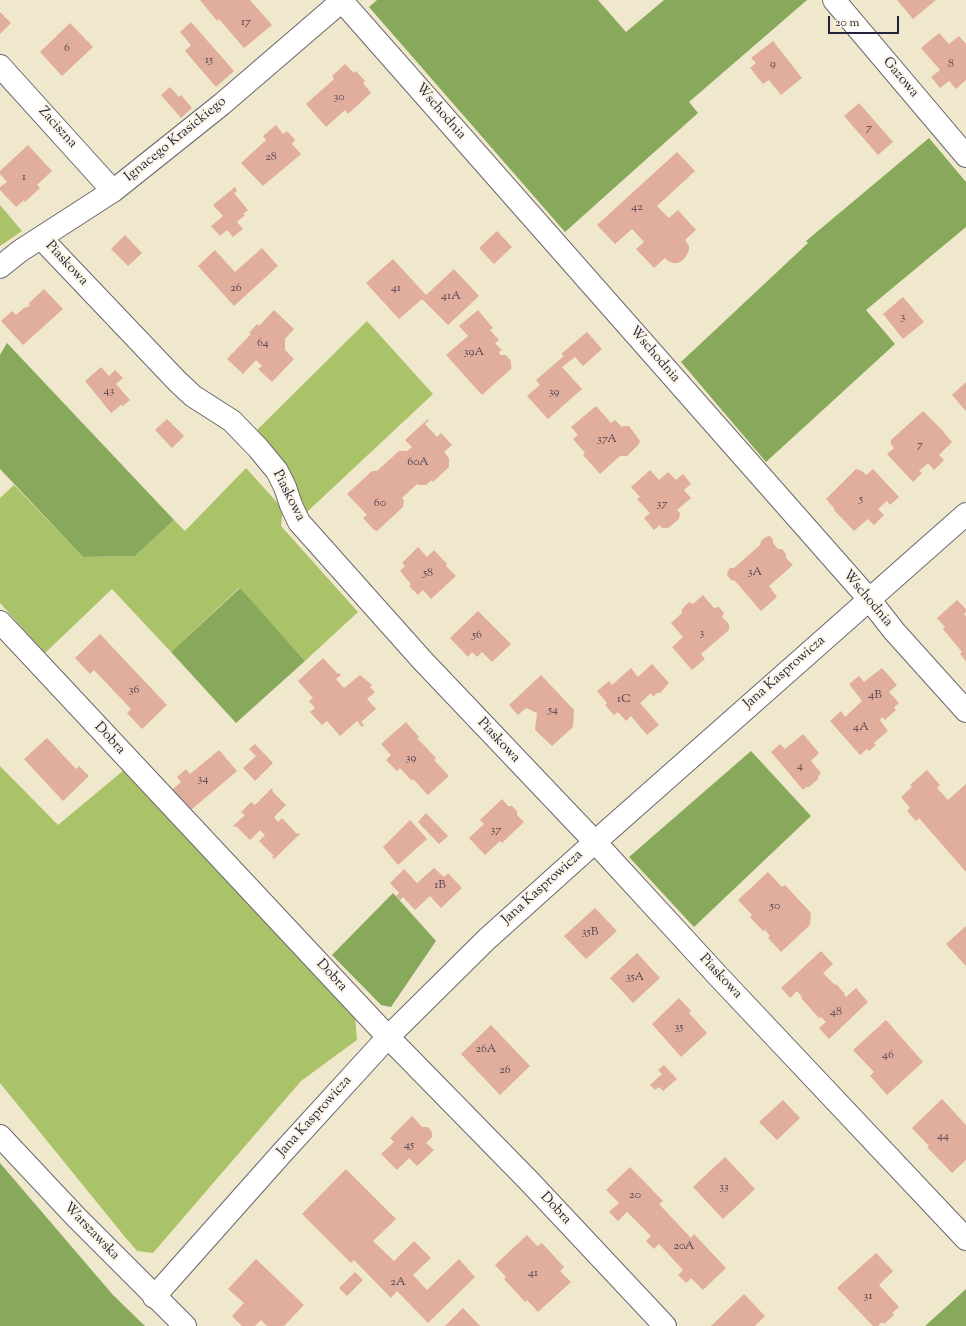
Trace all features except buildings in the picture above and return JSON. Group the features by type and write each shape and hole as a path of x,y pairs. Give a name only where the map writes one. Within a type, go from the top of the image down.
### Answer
{"street":[{"name":"Ignacego Krasickiego","path":"0,267 20,251 113,191 222,104 342,0"},
{"name":"Wschodnia","path":"342,0 966,711"},
{"name":"Gazowa","path":"834,0 966,156"},
{"name":"Zaciszna","path":"0,66 113,191"},
{"name":"Piaskowa","path":"41,238 177,382 193,396 232,421 253,443 277,471 285,488 290,505 299,522 422,660 966,1239"},
{"name":"Jana Kasprowicza","path":"154,1297 388,1037 487,939 594,842 966,514"},
{"name":"Dobra","path":"0,622 388,1037 529,1181 665,1326"},
{"name":"Warszawska","path":"0,1136 76,1217 154,1297 185,1326"}],"green space":[{"path":"377,0 598,0 626,32 664,0 807,0 689,102 698,113 565,232 369,7"},
{"path":"929,138 966,182 966,227 866,310 895,344 766,462 681,362 808,243 806,241"},
{"path":"0,205 22,231 0,246"},
{"path":"367,321 433,394 307,512 289,470 281,457 257,430"},
{"path":"7,343 174,520 135,556 83,557 0,469 0,355"},
{"path":"246,468 283,509 281,526 358,612 305,661 239,588 171,652 112,589 45,653 0,603 0,498 14,485 83,557 135,556 174,520 185,531"},
{"path":"240,588 305,661 236,723 171,652"},
{"path":"751,751 811,816 694,927 629,857"},
{"path":"0,766 58,825 124,770 355,1016 357,1040 301,1081 153,1253 137,1251 0,1083"},
{"path":"393,893 436,941 391,1007 381,1005 332,955"},
{"path":"0,1163 113,1295 145,1326 0,1326"},
{"path":"966,1289 966,1326 925,1326"}]}
